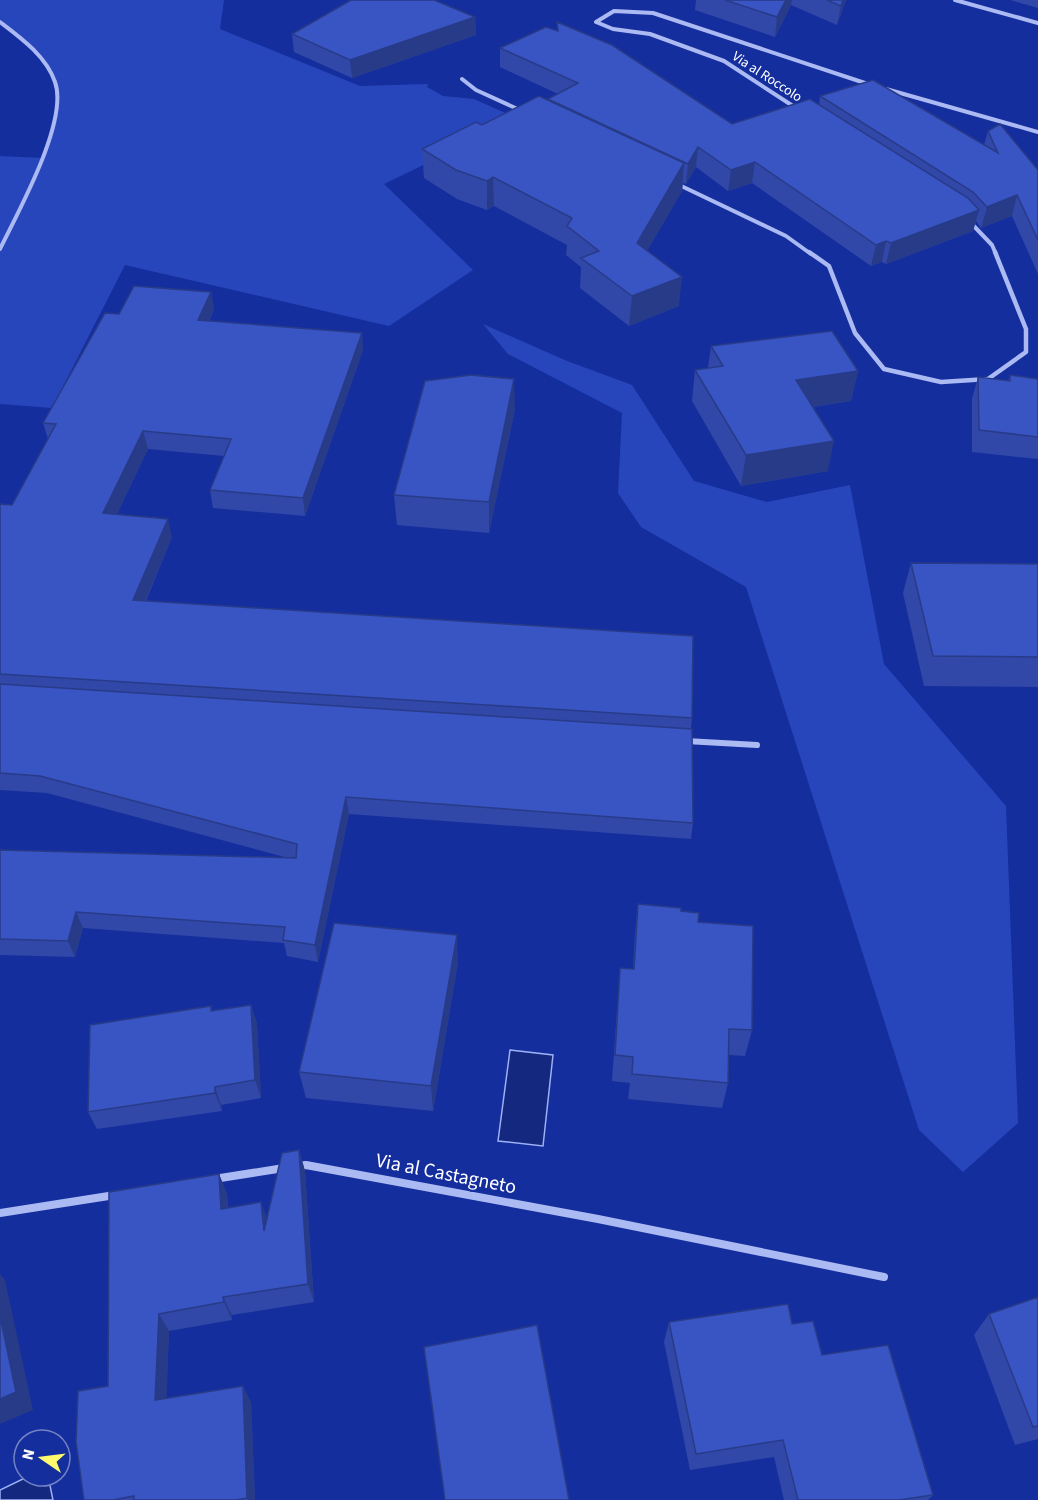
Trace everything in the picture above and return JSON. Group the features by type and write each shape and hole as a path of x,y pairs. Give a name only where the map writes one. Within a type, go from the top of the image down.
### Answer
{"street":[{"path":"955,0 1038,23"},
{"name":"Via al Roccolo","path":"803,112 724,61 650,34 613,29 596,22 602,14 617,10 652,13 872,85"},
{"path":"0,22 45,63 58,91 56,112 43,158 0,249"},
{"path":"462,79 476,90 530,115"},
{"path":"883,88 1038,132"},
{"path":"668,180 786,236 829,266 855,333 884,369 941,382 988,378 1026,352 1026,328 992,245 964,216"},
{"path":"674,740 757,746"},
{"name":"Via al Castagneto","path":"201,1181 306,1164 598,1219 884,1277"},
{"path":"0,1213 119,1194"}],"shaded area":[{"path":"0,0 224,0 220,29 360,86 428,84 427,87 443,96 474,99 519,119 384,184 473,270 389,326 125,265 52,408 0,404 0,156 43,158 55,119 58,94 52,73 45,63 27,44 0,22"},
{"path":"483,324 567,361 632,385 694,481 767,502 850,485 884,664 1006,806 1018,1123 963,1172 919,1130 746,587 641,527 618,493 622,413 508,354"},
{"path":"510,1050 553,1055 543,1146 498,1141"},
{"path":"12,1484 12,1488 50,1488 53,1500 0,1500 0,1490"}],"building":[{"path":"351,0 434,0 475,17 350,60 292,34"},
{"path":"725,0 786,0 777,17"},
{"path":"827,0 843,0 841,6"},
{"path":"557,22 612,45 732,124 810,99 968,198 979,210 891,243 886,241 876,245 755,162 731,170 698,147 688,164 548,99 578,83 500,48 546,27 558,31"},
{"path":"873,80 998,153 988,131 1000,124 1038,170 1038,240 1017,195 987,207 973,192 820,96"},
{"path":"539,96 684,163 637,243 682,277 632,296 581,258 599,251 567,226 572,218 493,177 487,181 456,170 422,149 476,122 482,125"},
{"path":"134,286 211,292 198,320 362,333 303,498 210,490 231,439 143,431 103,513 168,519 133,600 693,636 692,718 0,674 0,504 12,505 56,424 43,423 105,313 119,314"},
{"path":"832,331 858,371 796,380 834,441 746,455 695,370 723,366 711,346"},
{"path":"471,375 514,379 489,502 394,495 425,381"},
{"path":"1010,375 1038,379 1038,437 979,430 978,377 1010,381"},
{"path":"911,563 1038,564 1038,657 933,656"},
{"path":"0,684 692,729 693,823 346,797 315,945 283,940 285,927 76,912 68,941 0,939 0,850 296,858 297,844 40,776 0,773"},
{"path":"638,904 681,908 681,911 699,913 698,922 753,926 752,1030 729,1029 728,1083 632,1074 633,1057 615,1055 620,968 634,969"},
{"path":"334,923 457,935 431,1086 299,1072"},
{"path":"251,1005 255,1080 215,1087 215,1093 88,1112 90,1025 211,1006 211,1011"},
{"path":"299,1150 308,1284 223,1297 224,1302 159,1314 155,1400 243,1386 247,1498 236,1500 134,1500 134,1496 113,1500 84,1500 76,1442 78,1391 108,1386 109,1192 219,1174 221,1209 261,1202 264,1231 282,1153"},
{"path":"1038,1297 1038,1426 1033,1427 989,1314"},
{"path":"788,1304 792,1324 813,1321 822,1355 888,1345 933,1495 899,1500 798,1500 783,1440 696,1454 669,1322"},
{"path":"0,1316 16,1392 0,1399"},
{"path":"537,1325 569,1500 445,1500 424,1347"}]}
